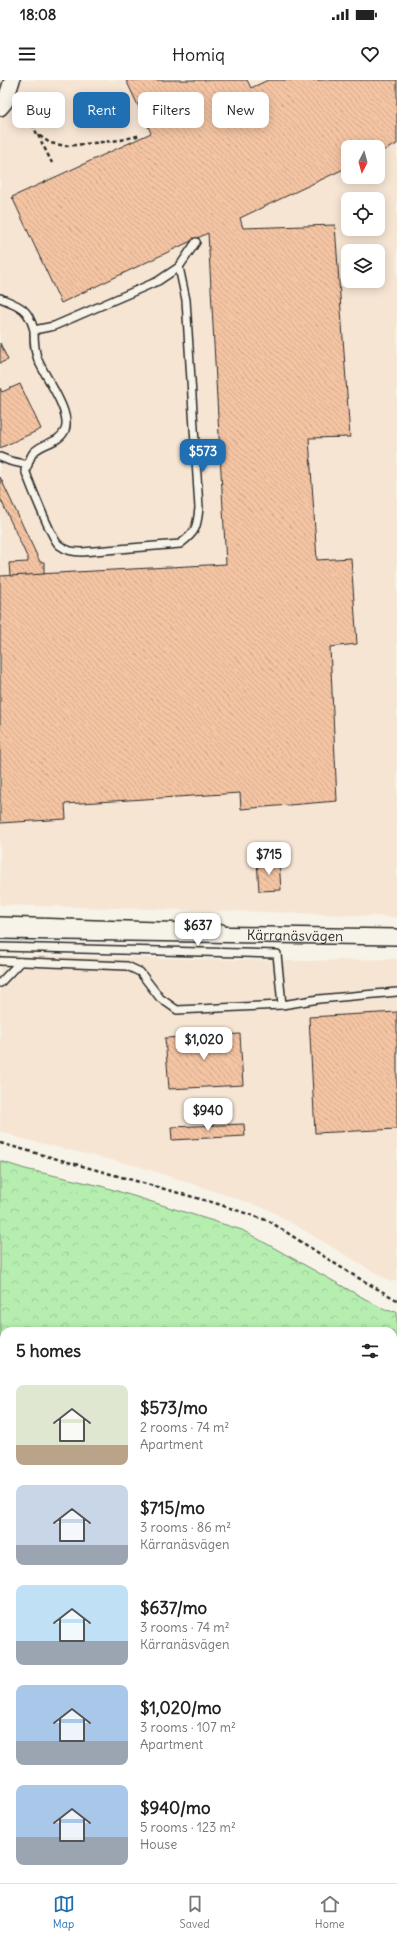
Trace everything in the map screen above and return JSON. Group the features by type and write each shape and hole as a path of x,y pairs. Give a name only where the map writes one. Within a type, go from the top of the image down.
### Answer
{"street":[{"path":"0,108 15,86"},
{"name":"Kärranäsvägen","path":"0,931 397,937"}],"lane":[{"path":"34,330 54,326 158,281 179,267 196,242"},
{"path":"0,298 21,306 31,317 34,330 34,346 38,360 51,382 67,419 66,429 61,438 33,452 25,470 58,544 70,551 82,552 180,544 191,536 197,527 199,508 186,300 179,267"},
{"path":"0,457 28,465"},
{"path":"0,922 220,927 238,934"},
{"path":"0,947 277,954 282,1005"},
{"path":"0,961 127,966 140,972 160,998 177,1010 282,1005 319,999 397,992"},
{"path":"0,983 20,962"}],"path":[{"path":"15,86 52,163"},
{"path":"37,134 50,143 66,146 121,140 141,135"},
{"path":"0,1143 218,1204 269,1221 348,1272 397,1300"}],"shaded area":[{"path":"0,80 397,80 397,917 0,905"},
{"path":"0,955 303,961 397,959 397,1280 391,1282 268,1209 141,1167 19,1138 0,1131"}],"green space":[{"path":"0,1161 25,1169 101,1186 242,1230 385,1310 397,1312 397,1327 0,1327"}],"building":[{"path":"126,80 247,80 251,88 268,80 397,80 397,144 385,150 385,140 341,140 341,170 240,218 243,228 335,225 350,437 309,438 317,560 351,558 357,644 330,647 337,801 241,809 240,793 65,804 66,819 0,823 0,576 226,564 208,233 61,303 12,197 151,133 149,128 204,128 204,92 138,92 138,105"},
{"path":"0,343 8,360 0,363"},
{"path":"20,384 41,429 0,448 0,388 2,392"},
{"path":"0,477 40,562 44,562 44,574 10,576 9,563 28,562 28,559 0,498"},
{"path":"279,860 281,890 259,891 257,861"},
{"path":"397,1012 397,1129 315,1133 309,1017"},
{"path":"240,1034 243,1085 169,1089 165,1038"},
{"path":"244,1124 245,1136 172,1140 171,1127"}]}
